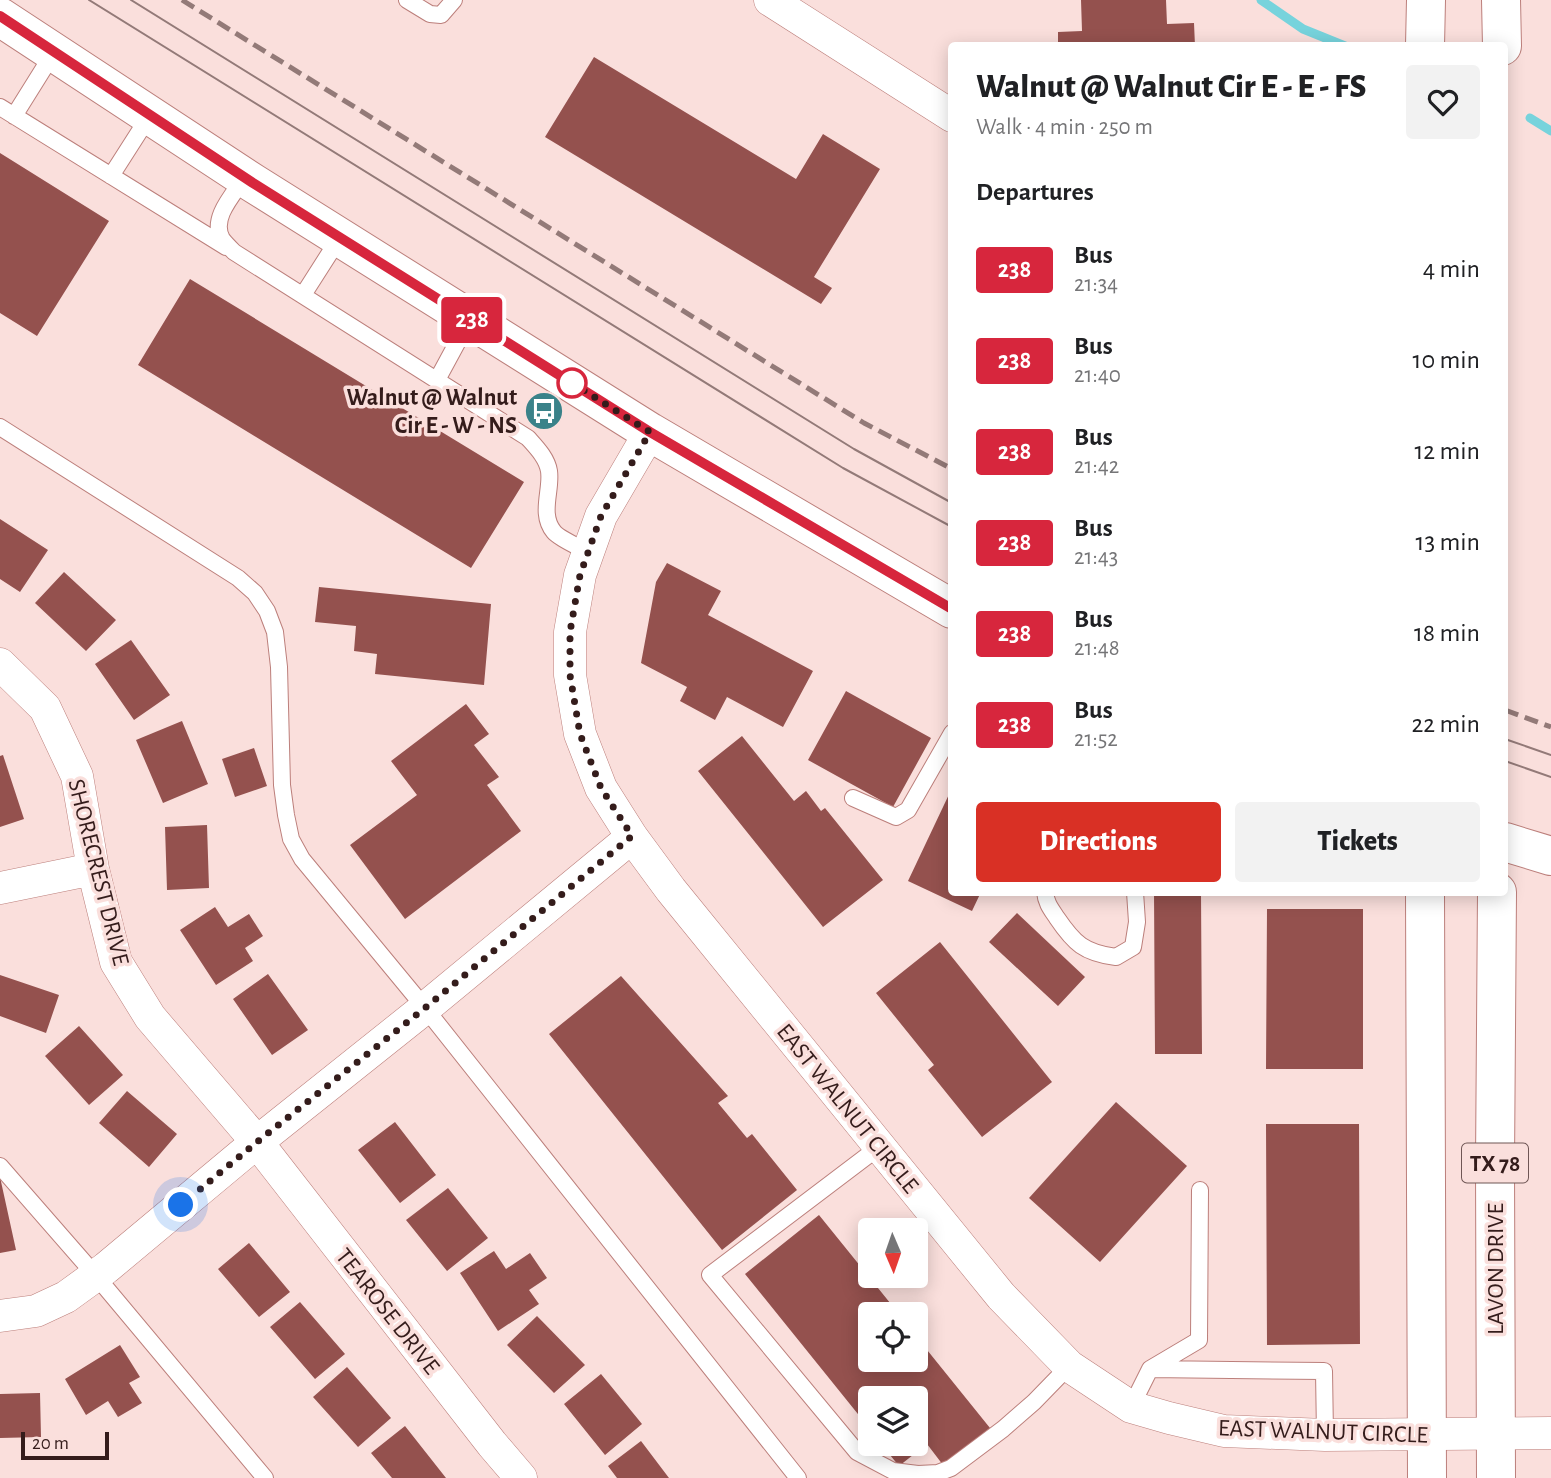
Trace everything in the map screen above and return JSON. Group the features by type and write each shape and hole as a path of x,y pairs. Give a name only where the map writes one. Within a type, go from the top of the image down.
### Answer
{"main road":[{"path":"1425,42 1426,0"},
{"path":"1501,0 1502,42"},
{"path":"0,17 245,177 650,432 948,607"},
{"name":"TX 78","path":"1425,896 1427,1478"},
{"name":"LAVON DRIVE","path":"1496,1478 1497,896"}],"street":[{"path":"770,0 948,113"},
{"name":"EAST WALNUT CIRCLE","path":"650,432 601,516 580,575 570,632 570,675 580,734 601,788 671,890 1001,1296 1069,1366 1131,1407 1169,1419 1224,1431 1325,1435 1551,1433"},
{"name":"SHORECREST DRIVE","path":"0,664 45,708 77,776 93,869 116,962 150,1017 257,1142"},
{"path":"0,1316 36,1311 66,1297 96,1276 632,836"},
{"path":"0,888 93,869"},
{"name":"TEAROSE DRIVE","path":"257,1142 521,1478"}],"lane":[{"path":"407,0 430,14 441,16 454,0"},
{"path":"54,52 7,111 528,438 540,451 549,470 548,519 555,533 588,552"},
{"path":"111,176 150,115"},
{"path":"234,252 222,239 218,227 220,215 245,177"},
{"path":"303,295 340,237"},
{"path":"437,380 470,319"},
{"path":"0,427 238,578 255,593 267,611 275,632 279,667 282,785 290,839 302,859 425,1008 798,1478"},
{"path":"853,798 896,817 908,810 948,740"},
{"path":"1045,896 1046,903 1071,939 1097,955 1116,957 1133,947 1137,922 1135,896"},
{"path":"879,1147 710,1275 858,1452 893,1471 938,1473 951,1468 1024,1411 1069,1366"},
{"path":"0,1166 265,1478"},
{"path":"1131,1407 1150,1369 1199,1340 1200,1190"},
{"path":"1150,1369 1324,1371 1325,1435"}],"building":[{"path":"1081,0 1166,0 1167,24 1194,23 1195,42 1058,42 1058,32 1082,31"},
{"path":"594,57 796,179 823,134 880,169 814,277 832,288 821,304 545,137"},
{"path":"0,153 109,221 37,336 0,313"},
{"path":"190,279 524,482 471,568 138,365"},
{"path":"0,519 48,550 20,592 0,579"},
{"path":"667,563 721,591 708,615 813,671 783,727 727,697 715,720 680,701 687,687 641,663 656,582"},
{"path":"64,572 116,620 86,651 35,603"},
{"path":"319,587 491,604 484,685 375,674 377,654 354,651 356,626 315,622"},
{"path":"131,640 170,695 134,720 95,664"},
{"path":"846,691 931,738 893,807 808,760"},
{"path":"466,704 489,734 474,745 499,777 487,785 521,831 405,919 350,845 417,795 391,761"},
{"path":"182,721 208,784 163,803 136,740"},
{"path":"742,736 794,801 806,791 821,811 825,808 883,880 823,927 698,771"},
{"path":"254,748 267,786 235,797 222,759"},
{"path":"3,755 24,819 0,827 0,756"},
{"path":"948,796 948,896 979,896 972,911 908,881"},
{"path":"207,825 209,888 167,890 165,827"},
{"path":"1154,896 1201,896 1202,1054 1155,1054"},
{"path":"215,907 228,927 249,914 263,936 245,948 253,961 216,985 180,930"},
{"path":"1267,909 1363,909 1363,1069 1266,1069"},
{"path":"1017,913 1085,977 1058,1006 989,942"},
{"path":"940,942 1052,1082 982,1137 928,1070 934,1065 876,993"},
{"path":"268,974 308,1030 272,1055 233,999"},
{"path":"0,975 59,995 46,1033 0,1016"},
{"path":"621,976 728,1096 718,1103 747,1138 752,1134 797,1190 722,1250 549,1034"},
{"path":"79,1026 123,1075 89,1105 45,1056"},
{"path":"127,1091 177,1134 149,1167 99,1123"},
{"path":"1116,1102 1187,1166 1100,1262 1029,1198"},
{"path":"395,1122 436,1175 400,1203 358,1150"},
{"path":"1266,1124 1359,1124 1360,1344 1267,1345"},
{"path":"0,1177 16,1250 0,1253"},
{"path":"448,1188 488,1238 447,1271 406,1220"},
{"path":"819,1215 858,1263 858,1288 878,1288 889,1302 858,1302 858,1372 928,1372 928,1351 990,1428 943,1465 928,1445 928,1386 858,1386 858,1414 745,1274"},
{"path":"249,1243 290,1292 259,1317 218,1269"},
{"path":"494,1251 506,1269 530,1253 547,1278 529,1290 539,1304 498,1331 460,1273"},
{"path":"300,1302 345,1354 315,1379 270,1327"},
{"path":"537,1316 585,1365 554,1393 507,1345"},
{"path":"120,1345 140,1377 129,1383 142,1403 118,1417 108,1401 86,1415 65,1379"},
{"path":"347,1367 391,1418 358,1447 313,1397"},
{"path":"601,1374 642,1424 605,1455 564,1404"},
{"path":"40,1393 41,1437 0,1438 0,1394"},
{"path":"405,1426 446,1478 392,1478 371,1453"},
{"path":"641,1441 669,1478 617,1478 608,1466"},
{"path":"891,1456 912,1456 899,1466"}],"waterway":[{"path":"1261,0 1303,29 1335,42"},
{"path":"1530,118 1551,131"}],"tram line":[{"path":"89,0 843,468 948,525"},
{"path":"131,0 854,449 948,501"},
{"path":"1508,740 1551,755"},
{"path":"1508,762 1551,777"}],"railway":[{"path":"182,0 864,423 948,467"},
{"path":"1508,711 1551,727"}],"bus line":[{"name":"238","path":"0,16 253,183 650,432 948,607"}],"place":[{"name":"Walnut @ Walnut Cir E - W - NS","path":"544,411"}],"route":[{"path":"181,1205 632,836 601,788 580,734 570,675 570,632 580,575 601,516 650,432 572,383"}]}
